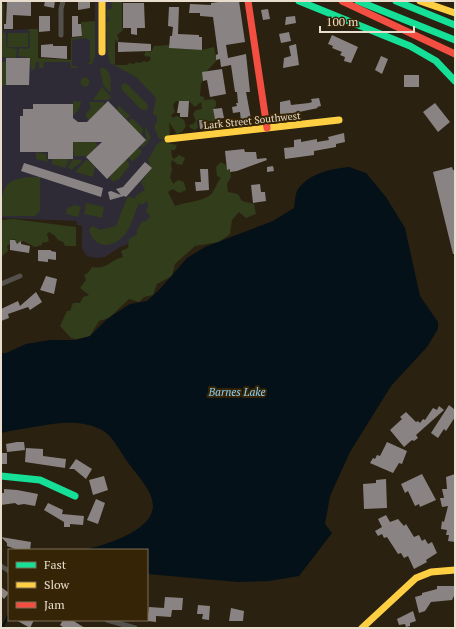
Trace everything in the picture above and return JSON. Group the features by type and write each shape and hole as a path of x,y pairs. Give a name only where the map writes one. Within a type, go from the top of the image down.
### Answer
{"main road":[{"path":"102,1 102,52"},
{"path":"248,1 267,128"},
{"path":"299,1 416,49 436,61 455,81"},
{"path":"342,1 455,54"},
{"path":"358,1 455,40"},
{"path":"396,1 455,25"},
{"path":"420,1 455,14"},
{"name":"Lark Street Southwest","path":"168,139 339,120"},
{"path":"1,476 25,476 38,478 55,484 75,496"},
{"path":"363,628 416,578 430,572 455,570"}],"street":[{"path":"61,35 61,9 63,1"},
{"path":"1,284 20,276"},
{"path":"110,621 135,628"}],"shaded area":[{"path":"95,1 115,1 115,65 163,65 164,215 142,239 120,247 105,257 96,258 87,256 82,249 82,226 77,225 77,221 1,218 1,6 3,6 3,30 38,29 38,58 71,60 71,38 95,37"}],"green space":[{"path":"111,1 122,1 123,30 117,35 119,39 117,43 115,39 115,65 127,65 129,63 134,64 136,62 140,63 144,61 148,62 151,59 149,56 147,57 144,55 146,51 151,52 154,46 169,45 170,48 202,50 214,47 217,60 206,72 202,72 203,81 201,83 200,96 204,97 204,100 213,99 216,101 216,106 213,110 216,119 213,122 199,119 197,121 198,128 195,130 190,128 189,125 196,121 193,114 196,110 202,109 201,102 195,107 189,101 176,101 173,105 175,112 171,115 173,118 177,116 184,120 186,126 182,132 177,134 169,122 170,134 165,139 159,139 154,126 157,122 157,116 153,114 156,98 136,77 110,63 106,23 109,19 107,17 107,10 112,8"},
{"path":"1,4 4,4 3,32 6,34 6,47 17,49 16,58 1,57"},
{"path":"95,21 95,57 92,64 86,64 90,62 90,40 85,38 72,40 72,66 77,66 77,68 71,68 70,62 44,62 43,68 39,68 39,62 36,62 35,69 31,70 30,58 18,56 19,48 27,49 30,47 29,29 38,29 38,58 71,60 71,38 82,37 81,22"},
{"path":"8,33 28,33 28,47 7,47"},
{"path":"1,62 6,62 6,85 2,86"},
{"path":"102,67 108,71 111,82 111,93 103,85 100,69"},
{"path":"85,77 90,82 85,87 80,82"},
{"path":"124,83 127,84 148,105 147,110 142,110 122,90 121,86"},
{"path":"102,87 111,97 108,100 93,100"},
{"path":"73,101 81,102 79,109 73,116"},
{"path":"89,102 103,102 105,104 89,121 86,117 86,113 91,109"},
{"path":"118,105 130,116 127,119 117,110"},
{"path":"132,118 143,129 142,136 129,123 129,120"},
{"path":"146,127 151,138 143,148 141,146 146,140"},
{"path":"164,140 167,143 177,145 175,150 171,150 172,157 174,159 179,155 185,158 182,165 177,164 172,160 171,164 172,170 170,177 173,184 178,180 184,182 186,190 179,193 173,189 168,192 175,206 201,200 209,196 221,178 217,176 216,167 221,162 226,165 227,170 230,169 231,177 227,184 228,192 238,194 242,201 254,204 256,214 246,218 239,212 232,220 230,234 219,242 195,246 175,264 172,276 157,284 153,295 144,297 139,302 129,299 109,318 99,321 90,336 78,339 72,338 60,326 67,311 70,311 73,303 80,303 83,297 89,295 80,288 86,280 84,275 88,273 92,267 97,268 105,266 123,257 121,251 128,248 129,239 137,234 137,230 142,222 146,221 151,216 146,212 148,206 147,201 142,205 139,203 128,230 116,242 105,245 100,244 95,241 89,229 93,226 100,230 116,226 127,198 130,197 136,199 135,196 145,190 141,182 149,169 148,160 157,144"},
{"path":"73,142 95,142 98,146 87,156 74,156"},
{"path":"139,148 142,152 132,162 128,156"},
{"path":"36,152 46,154 48,162 36,159"},
{"path":"52,159 69,160 65,168 52,164"},
{"path":"73,159 81,160 81,162 71,170 68,167"},
{"path":"126,159 130,165 119,179 113,182 109,177"},
{"path":"86,160 88,160 95,167 93,177 75,172"},
{"path":"40,177 40,211 35,216 1,216 2,196 4,189 8,184 20,178"},
{"path":"86,203 104,207 102,218 84,214"},
{"path":"75,205 81,207 78,217 66,214 67,208"},
{"path":"13,219 76,227 76,246 65,246 63,242 58,240 49,232 47,234 49,241 44,243 43,241 42,245 35,247 23,241 17,244 15,239 11,240 10,244 7,246 8,251 2,256 1,220"}],"water":[{"name":"Barnes Lake","path":"349,167 366,173 386,197 405,228 420,296 438,322 438,329 427,347 391,386 350,452 330,496 325,524 332,533 299,576 269,581 238,582 148,574 148,549 87,549 126,536 145,523 151,515 153,506 148,489 109,435 100,429 84,424 67,423 51,424 1,433 1,353 6,353 26,344 50,340 75,340 90,336 107,319 130,304 147,301 160,289 187,258 205,247 273,221 294,208 298,189 308,179 335,169"}],"building":[{"path":"7,1 31,1 31,16 13,15 13,29 4,29 4,24 6,24"},
{"path":"45,1 55,1 54,8 44,6"},
{"path":"78,1 90,1 90,8 78,10"},
{"path":"239,1 245,42 226,45 228,58 246,54 250,92 246,92 251,119 241,121 240,112 233,113 232,107 237,106 236,103 238,103 231,65 221,67 220,59 216,60 216,55 218,54 213,17 200,16 200,13 189,13 190,4 211,5 211,3"},
{"path":"123,3 144,3 145,28 137,28 137,35 131,34 131,28 123,28"},
{"path":"169,7 179,7 178,34 199,35 199,37 202,37 202,50 169,48 170,36 172,36 173,27 168,26"},
{"path":"268,9 270,19 263,20 261,10"},
{"path":"39,16 50,16 50,31 39,32"},
{"path":"72,16 78,16 78,24 81,24 82,36 72,37"},
{"path":"295,16 296,23 285,25 286,17"},
{"path":"289,32 291,41 281,43 279,34"},
{"path":"332,35 358,47 351,63 344,61 345,57 340,55 342,52 332,48 333,46 328,44"},
{"path":"118,42 151,44 151,51 118,52"},
{"path":"53,44 53,46 67,46 67,59 41,57 41,45"},
{"path":"296,44 299,65 283,68 284,58 291,56 289,46"},
{"path":"381,56 388,59 382,74 375,70"},
{"path":"6,58 30,58 29,85 6,85"},
{"path":"222,69 226,94 210,97 207,80 203,81 202,72"},
{"path":"404,75 419,75 419,87 404,87"},
{"path":"319,98 321,106 317,107 318,108 280,116 280,102 290,100 291,105 309,103 312,102 311,99"},
{"path":"108,101 146,140 107,179 86,157 102,142 73,142 73,159 48,159 48,152 20,152 20,116 23,116 23,109 33,109 33,104 73,104 73,118 78,122 87,122"},
{"path":"179,101 189,101 188,117 180,117 180,113 177,113"},
{"path":"435,103 450,122 438,132 423,112"},
{"path":"222,108 224,118 215,119 213,109"},
{"path":"199,120 207,120 208,128 200,129"},
{"path":"344,133 345,142 336,144 336,147 314,151 314,155 285,159 284,148 294,147 294,140 301,139 301,142 317,139 317,142 329,140 328,137"},
{"path":"244,149 245,152 256,152 257,159 266,158 267,160 237,171 230,172 230,169 227,170 225,151"},
{"path":"145,162 152,168 126,197 124,196 110,200 108,192 111,191 121,195 116,189 123,187"},
{"path":"24,163 103,188 101,197 21,171"},
{"path":"273,166 274,171 267,172 267,167"},
{"path":"452,167 453,170 455,170 455,254 453,254 433,172"},
{"path":"200,169 208,169 209,190 196,191 195,182 201,182"},
{"path":"260,184 261,192 265,192 266,201 253,203 251,185"},
{"path":"10,240 15,240 17,244 21,241 21,244 30,246 29,253 10,250"},
{"path":"38,250 51,250 56,252 56,260 48,259 48,262 38,261"},
{"path":"46,276 57,279 54,294 40,290"},
{"path":"36,292 42,302 30,310 28,307 8,314 9,318 1,321 1,309 18,301 20,306"},
{"path":"449,405 455,410 455,417 446,431 444,429 438,438 431,433"},
{"path":"439,406 444,410 416,435 418,438 414,441 412,440 404,447 390,430 402,419 400,417 406,412 416,422 418,421 420,423 423,419 425,420 433,408 437,410"},
{"path":"24,442 25,450 7,452 6,444"},
{"path":"387,442 407,451 402,464 399,463 393,473 370,463 377,455 380,456"},
{"path":"26,448 43,449 43,456 66,459 65,468 25,462"},
{"path":"1,453 7,453 7,464 1,464"},
{"path":"76,459 92,469 86,479 74,469 69,469"},
{"path":"422,474 436,500 420,507 419,504 415,506 408,491 405,493 401,484"},
{"path":"455,474 455,542 448,541 449,535 446,535 447,530 441,529 442,521 444,522 448,506 442,507 440,498 444,498 442,489 447,489 446,477"},
{"path":"104,476 108,490 93,495 89,480"},
{"path":"386,479 387,508 364,509 363,484 376,483 376,480"},
{"path":"4,489 38,494 35,506 24,504 18,505 15,503 1,505 1,493 4,493"},
{"path":"96,499 105,503 98,524 87,520"},
{"path":"48,503 63,510 62,514 84,516 83,525 70,524 70,527 64,527 64,522 44,510"},
{"path":"386,515 390,522 398,519 404,526 406,524 414,537 419,535 422,541 425,539 428,544 432,542 437,553 426,560 427,562 414,569 408,556 404,558 401,553 398,554 387,537 384,538 382,534 378,536 375,531 382,527 378,519"},
{"path":"1,537 31,542 30,549 15,549 7,546 7,543"},
{"path":"437,586 455,586 455,594 452,600 431,602 425,611 419,613 415,597 422,595 422,593 437,589"},
{"path":"1,587 8,592 8,594 4,599 1,596"},
{"path":"165,597 183,598 182,610 172,610 171,617 156,616 156,622 147,621 149,607 164,608"},
{"path":"198,605 210,606 209,620 202,619 203,614 197,614"},
{"path":"231,608 244,611 243,621 229,621"},
{"path":"413,611 416,621 410,623 410,626 406,627 405,624 399,625 397,619"},
{"path":"18,621 34,621 30,628"},
{"path":"62,621 74,621 85,628 64,628 60,625"}],"waterway":[{"path":"2,628 8,616"}],"traffic: fast":[{"path":"299,1 410,46 436,61 455,81"},
{"path":"358,1 455,40"},
{"path":"396,1 455,25"},
{"path":"1,476 40,480 75,496"}],"traffic: slow":[{"path":"102,1 102,52"},
{"path":"420,1 455,13"},
{"path":"168,139 339,120"},
{"path":"362,628 416,578 431,572 455,570"}],"traffic: jam":[{"path":"248,1 267,128"},
{"path":"342,1 455,54"}]}
